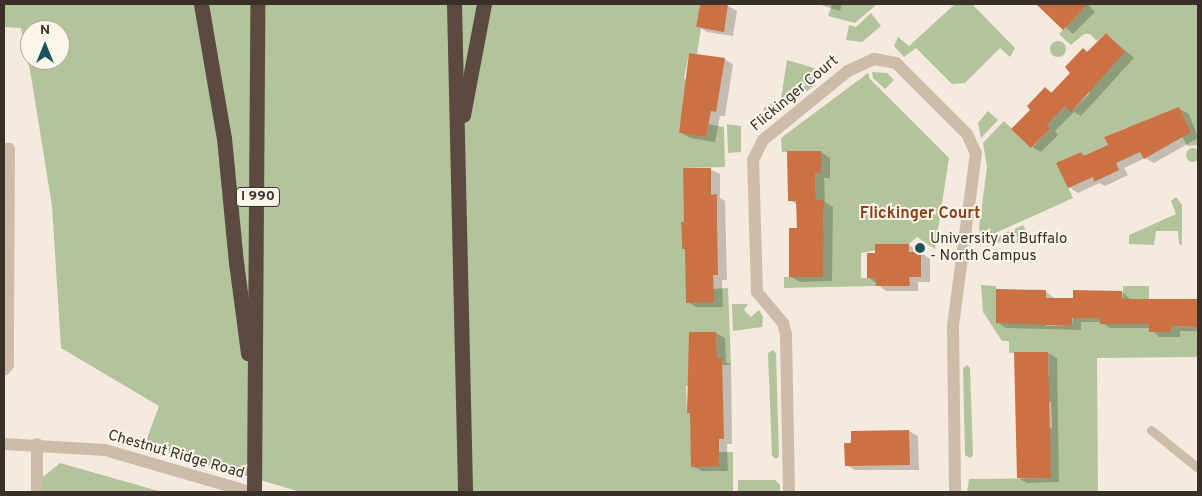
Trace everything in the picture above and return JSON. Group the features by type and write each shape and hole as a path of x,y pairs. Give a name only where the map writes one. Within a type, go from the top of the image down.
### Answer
{"highway":[{"path":"201,4 224,138 236,262 253,389"},
{"name":"I 990","path":"254,492 255,435 253,389 258,298 257,4"},
{"path":"454,4 465,492"},
{"path":"457,149 484,4"}],"street":[{"name":"Flickinger Court","path":"789,492 786,334 783,323 757,292 753,160 763,140 848,71 874,59 896,63 966,134 976,153 953,326 954,492"},
{"path":"4,149 9,149 8,365 4,370"},
{"name":"Chestnut Ridge Road","path":"4,444 37,444 105,450 250,492"},
{"path":"37,444 37,492"}],"lane":[{"path":"1151,430 1198,468"}],"green space":[{"path":"4,4 700,4 696,27 701,28 697,54 689,53 684,79 693,81 679,133 706,137 708,124 724,127 725,167 683,168 689,222 681,223 682,249 690,249 686,302 713,302 713,289 728,288 731,365 722,365 717,358 716,332 689,332 689,359 695,386 686,386 687,413 695,413 691,466 719,466 719,452 733,452 733,492 301,492 144,446 159,406 61,348 52,206 30,70 70,70 70,20 20,20 20,28 4,27"},
{"path":"832,4 877,4 855,23 828,16"},
{"path":"955,4 972,4 1015,48 1010,57 1000,48 965,83 952,84 916,48 904,57 894,46 898,37 909,46"},
{"path":"1085,4 1198,4 1198,145 1187,146 1182,136 1191,132 1179,107 1132,134 1128,127 1104,137 1108,145 1083,156 1081,152 1057,163 1073,198 982,239 979,228 987,167 983,143 1004,121 1032,148 1050,129 1047,125 1065,106 1072,111 1090,93 1084,87 1125,52 1106,33 1097,41 1090,34 1084,34 1071,45 1059,34 1086,6"},
{"path":"871,13 881,26 862,42 846,40 849,25 856,27"},
{"path":"1055,41 1061,41 1066,46 1064,55 1055,57 1050,52 1050,46"},
{"path":"787,60 814,68 812,75 818,77 815,85 770,120 764,116 764,108 769,104 780,105"},
{"path":"872,72 887,73 894,80 885,89 873,78"},
{"path":"868,73 870,79 949,158 935,249 917,237 909,244 861,253 861,278 876,278 876,286 784,288 784,277 823,277 816,227 824,227 824,201 816,200 815,173 821,173 821,151 782,152 781,138"},
{"path":"988,111 998,120 981,138 978,123"},
{"path":"727,124 741,126 741,152 728,153"},
{"path":"1193,148 1198,150 1200,155 1198,160 1193,162 1188,160 1186,155 1188,150"},
{"path":"1176,197 1182,205 1182,245 1179,244 1178,231 1156,231 1154,245 1129,244 1129,235 1176,214 1171,201"},
{"path":"1023,225 1029,237 1026,243 986,242"},
{"path":"981,285 996,286 996,323 1045,317 1046,326 1072,326 1073,318 1100,318 1100,324 1122,324 1123,286 1149,286 1149,332 1171,332 1171,326 1198,327 1198,357 1097,358 1098,492 967,492 969,479 1050,478 1043,428 1052,428 1051,402 1043,401 1049,374 1048,352 1009,353 1009,341 1002,341 983,312"},
{"path":"732,304 748,304 744,310 751,317 759,310 763,317 762,327 733,331"},
{"path":"773,350 776,353 779,456 776,459 772,456 768,353"},
{"path":"967,365 970,368 973,455 970,458 965,455 963,368"},
{"path":"60,463 162,492 37,492 37,482"},
{"path":"738,480 775,480 780,485 780,492 738,492"}],"building":[{"path":"700,4 728,4 724,32 696,27"},
{"path":"1036,4 1088,4 1063,30"},
{"path":"1106,33 1125,52 1071,112 1065,106 1047,125 1050,129 1031,148 1011,129 1030,110 1027,106 1045,87 1051,93 1070,73 1065,67 1083,48 1087,52"},
{"path":"689,53 725,58 716,112 711,111 706,137 679,133"},
{"path":"1179,107 1191,132 1144,159 1140,152 1116,163 1119,170 1094,182 1093,177 1068,188 1056,163 1081,152 1083,156 1108,145 1104,137"},
{"path":"787,151 821,151 821,173 815,173 816,200 824,200 823,277 789,277 789,228 797,228 796,201 788,201"},
{"path":"683,168 711,168 711,195 717,194 718,275 713,275 714,302 686,303 685,249 682,249 681,222 684,222"},
{"path":"875,244 909,244 909,252 921,252 921,277 909,277 910,286 876,286 876,278 867,278 867,253 875,253"},
{"path":"996,289 1046,290 1046,298 1073,298 1073,290 1122,291 1122,299 1198,299 1198,327 1171,326 1171,332 1149,332 1149,324 1100,324 1100,318 1072,318 1072,326 996,323"},
{"path":"689,332 716,332 717,358 722,358 724,439 719,439 719,466 691,467 690,413 687,413"},
{"path":"1014,352 1048,352 1051,478 1017,478"},
{"path":"909,430 910,465 845,466 844,443 851,443 851,431"}],"place":[{"name":"University at Buffalo - North Campus","path":"920,248"}],"district":[{"name":"Flickinger Court","path":"920,214"}]}
